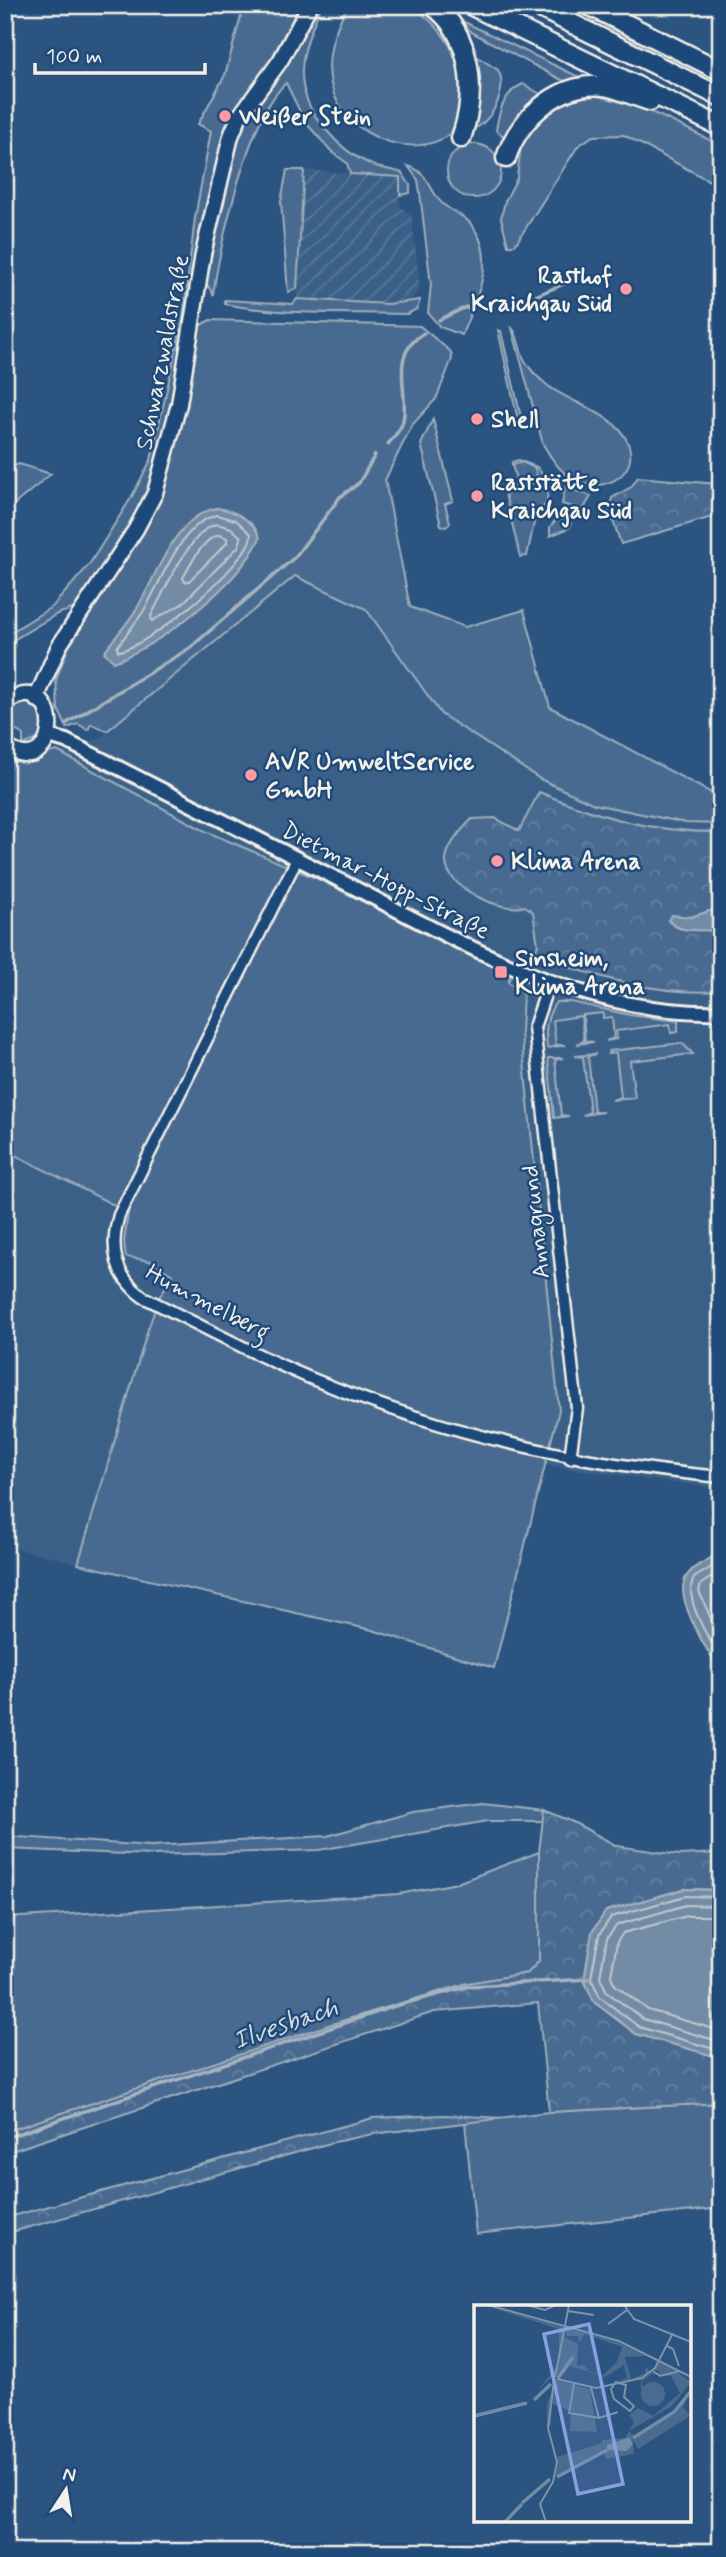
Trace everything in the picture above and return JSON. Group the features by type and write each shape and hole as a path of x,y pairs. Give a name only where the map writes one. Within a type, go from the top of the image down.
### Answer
{"highway":[{"path":"432,5 458,33 465,54 468,99 461,138"},
{"path":"470,5 721,127"},
{"path":"534,5 721,97"},
{"path":"589,5 721,71"},
{"path":"506,158 526,123 551,99 573,89 610,88 687,110"}],"main road":[{"name":"Schwarzwaldstraße","path":"36,699 65,635 136,528 155,493 179,404 203,254 231,136 239,117 280,61 310,5"},
{"path":"5,703 21,696 36,699 50,715 49,736 40,747 30,751 15,751 6,747"}],"street":[{"name":"Dietmar-Hopp-Straße","path":"49,736 66,741 297,859 549,982 623,1003 721,1012"},
{"name":"Hummelberg","path":"297,859 119,1215 114,1237 117,1267 129,1287 143,1297 312,1379 459,1432 570,1458 721,1477"},
{"name":"Annagrund","path":"549,982 534,1027 577,1408 570,1458"}],"shaded area":[{"path":"304,170 400,177 399,205 412,217 420,290 411,299 388,304 297,299"},
{"path":"295,576 366,609 441,714 686,823 721,824 721,1489 543,1465 494,1668 372,1630 5,1546 5,828 57,751 100,738"}],"green space":[{"path":"244,5 300,5 273,56 232,115 225,134 165,448 143,506 76,608 57,614 5,645 5,636 53,606 89,565 151,460 183,318 195,218 211,131 198,124 225,75"},
{"path":"317,5 322,5 308,38 302,70 307,100 315,116 341,146 374,166 402,173 410,185 410,193 400,195 400,177 350,174 347,163 333,153 305,122 286,83 272,100 248,151 222,244 213,294 205,281 206,271 237,138 251,110 291,57"},
{"path":"348,5 411,5 439,29 456,59 462,102 459,120 445,137 422,145 395,143 368,133 345,113 331,85 331,49"},
{"path":"456,18 581,78 566,82 473,33"},
{"path":"476,56 498,70 501,77 498,101 478,127 473,126 473,58"},
{"path":"523,84 544,96 507,139 496,130 499,116 507,97"},
{"path":"584,94 638,107 721,146 721,187 624,135 593,136 578,146 515,245 508,245 501,218 505,201 517,178 522,137 559,102"},
{"path":"474,144 493,152 501,171 493,190 474,198 455,190 447,171 455,152"},
{"path":"408,166 424,176 440,201 470,223 479,237 484,265 482,279 462,335 440,327 428,313 431,285 420,193 418,180"},
{"path":"287,170 304,170 297,288 288,292 281,201"},
{"path":"297,299 388,304 420,300 417,309 407,314 293,312 225,304 225,300 293,304"},
{"path":"210,320 420,326 451,352 452,359 436,399 412,425 385,480 410,607 465,627 524,610 550,707 721,798 721,824 686,823 594,804 540,779 441,714 366,609 295,576 107,731 91,724 88,730 78,724 67,728 58,709 56,680 73,634 168,474 184,417 197,333 199,326"},
{"path":"512,328 525,361 540,379 557,392 603,416 622,433 628,443 629,464 617,478 609,483 589,485 567,475 554,461 543,444"},
{"path":"498,330 501,331 524,430 520,429"},
{"path":"433,419 453,501 445,504 450,523 446,527 441,525 421,444"},
{"path":"518,460 537,467 548,483 547,502 535,518 527,556 520,557 504,489 538,481 522,462 512,465 512,462"},
{"path":"522,462 535,468 538,481 518,486 512,465"},
{"path":"19,464 51,474 5,512 5,469"},
{"path":"638,477 717,484 712,517 621,544 609,509 612,498 631,487"},
{"path":"565,487 591,496 583,510 562,504"},
{"path":"558,517 571,523 569,528 550,536 550,527"},
{"path":"21,701 32,703 40,710 44,730 38,739 23,745 23,735 11,727 5,728 5,711"},
{"path":"57,751 205,831 320,880 511,975 508,982 523,993 521,1032 559,1410 494,1668 372,1630 78,1564 148,1329 160,1296 173,1275 150,1261 126,1257 124,1242 128,1212 5,1150 5,764"},
{"path":"539,792 628,822 673,830 721,832 721,991 673,990 625,983 533,955 538,945 533,912 525,906 503,906 490,902 464,889 455,880 448,871 447,856 468,823 472,819 495,818 519,831"},
{"path":"556,1002 571,1002 630,1015 678,1021 678,1032 671,1033 670,1024 616,1031 617,1039 606,1041 614,1038 612,1017 603,1018 603,1013 583,1015 585,1041 594,1042 577,1044 584,1041 581,1016 553,1020 556,1045 565,1045 547,1048 547,1025"},
{"path":"682,1043 693,1054 630,1061 635,1098 612,1100 621,1097 616,1053 608,1054 609,1051"},
{"path":"596,1054 588,1056 594,1112 603,1112 583,1115 590,1112 583,1057 575,1056"},
{"path":"548,1058 563,1058 555,1060 561,1115 569,1116 554,1118"},
{"path":"483,1803 544,1810 543,1821 488,1821 319,1850 152,1855 5,1849 5,1836 151,1846 327,1836 413,1812"},
{"path":"544,1810 617,1846 679,1855 721,1853 721,1890 684,1889 606,1911 636,2033 721,2058 721,2103 549,2112 538,2003 434,2012 5,2153 5,2132 332,2024 469,1983 528,1973 539,1961 539,1852"},
{"path":"539,1852 539,1961 528,1973 468,1983 332,2024 5,2132 5,1918 399,1894 457,1883"},
{"path":"721,2103 721,2208 476,2234 465,2122 549,2112"},
{"path":"444,2115 505,2118 373,2134 334,2142 5,2234 5,2218 373,2118"}],"water":[{"path":"217,508 243,517 254,526 260,538 249,556 217,593 176,627 114,662 104,652 137,608 178,534 202,513"},
{"path":"718,908 721,932 686,930 668,920 672,915 691,917"},
{"path":"721,1553 721,1669 694,1626 683,1588 691,1570"},
{"path":"684,1889 721,1890 721,2058 636,2034 594,2002 584,1980 592,1932 606,1911"}],"waterway":[{"path":"523,301 571,281 603,281"},
{"path":"439,320 466,307 470,310"},
{"path":"388,444 403,421 402,374 406,352 424,333"},
{"path":"67,723 190,648 295,557 340,497 359,483 375,455"},
{"name":"Ilvesbach","path":"5,2138 395,2006 470,1986 588,1979"}],"place":[{"name":"Weißer Stein","path":"225,116"},
{"name":"Rasthof Kraichgau Süd","path":"626,289"},
{"name":"Shell","path":"477,419"},
{"name":"Raststätte Kraichgau Süd","path":"477,496"},
{"name":"AVR UmweltService GmbH","path":"251,775"},
{"name":"Klima Arena","path":"497,861"},
{"name":"Sinsheim, Klima Arena","path":"501,972"}]}
